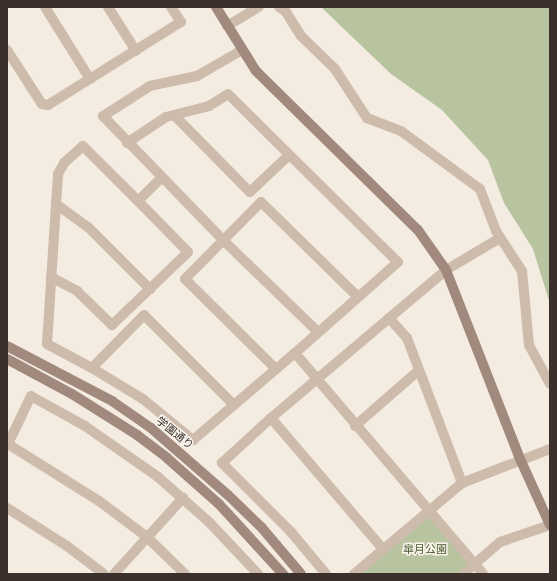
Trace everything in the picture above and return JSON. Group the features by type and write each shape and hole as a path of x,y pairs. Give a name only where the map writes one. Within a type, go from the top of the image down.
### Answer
{"street":[{"path":"45,7 90,79"},
{"path":"108,7 136,51"},
{"path":"7,50 42,104 48,105 181,22 171,7"},
{"path":"216,7 256,72 276,94 418,230 446,270 520,461 550,525 500,542 462,574"},
{"path":"227,26 259,7"},
{"path":"279,7 286,12 302,36 334,69 366,118 401,131 480,190 500,238 522,272 529,346 550,384"},
{"path":"242,50 198,76 150,86 103,116 161,178 318,332"},
{"path":"51,277 77,291 112,325 188,252 83,146 64,163 58,174 51,277 47,344 92,368 143,400 193,440 398,262 228,94 209,106 166,118 127,143"},
{"path":"174,115 250,192 289,155"},
{"path":"138,201 161,178"},
{"path":"276,369 185,279 261,202 358,297"},
{"path":"56,204 88,227 150,289"},
{"path":"326,574 291,532 222,463 316,379 446,270 500,238"},
{"path":"92,368 144,314 234,405"},
{"path":"389,318 406,338 417,372 462,483"},
{"name":"学園通り","path":"7,346 112,401 151,428 228,494 262,528 301,574"},
{"path":"294,353 354,426 429,510 483,574"},
{"path":"7,359 72,394 137,435 167,458 219,504 283,574"},
{"path":"354,426 417,372"},
{"path":"185,574 147,537 87,492 8,444 31,396 86,426 119,448 183,498 237,550 258,574"},
{"path":"271,418 383,549"},
{"path":"354,574 462,483 550,449"},
{"path":"114,574 183,498"},
{"path":"7,508 67,546 104,574"}],"green space":[{"path":"321,7 550,7 550,304 533,249 504,203 488,160 442,110 391,74"},
{"name":"皐月公園","path":"428,514 470,564 460,574 359,574"}]}
